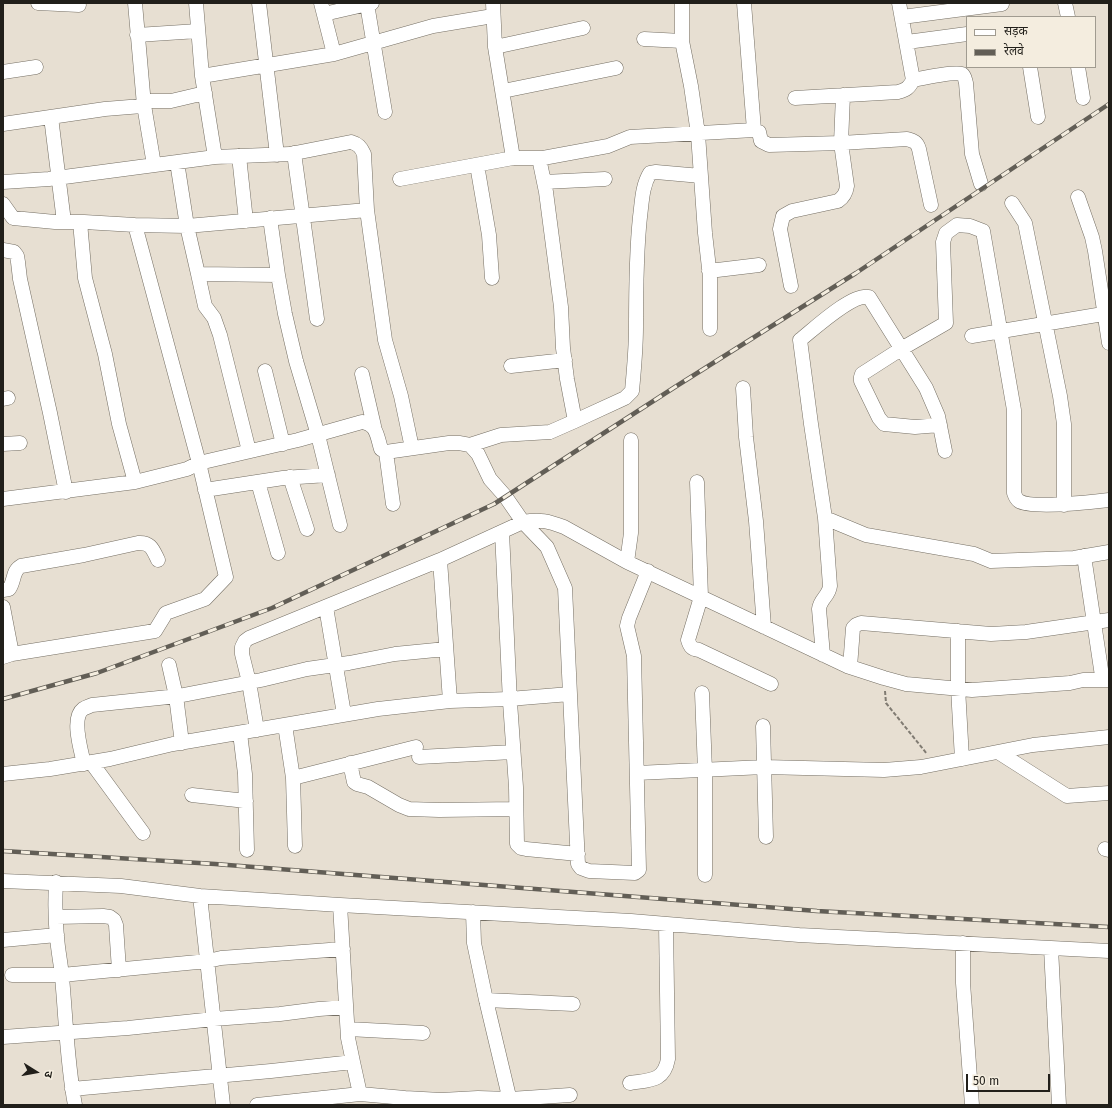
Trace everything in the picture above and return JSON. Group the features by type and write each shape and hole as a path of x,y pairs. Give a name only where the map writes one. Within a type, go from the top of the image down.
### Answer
{"street":[{"path":"38,3 79,5"},
{"path":"135,3 144,105 154,165"},
{"path":"196,3 202,76 215,157"},
{"path":"259,3 277,155"},
{"path":"682,3 682,41 691,86 698,134 709,271 710,329"},
{"path":"744,3 754,130"},
{"path":"1065,3 1068,16"},
{"path":"334,54 323,9 370,4 374,43 385,112"},
{"path":"796,98 898,92 905,90 910,87 913,80 901,10 1002,4"},
{"path":"202,76 334,54 493,9 495,47 513,158"},
{"path":"495,47 583,28"},
{"path":"137,35 198,31"},
{"path":"907,42 966,34"},
{"path":"644,39 682,41"},
{"path":"3,72 36,67"},
{"path":"503,92 616,68"},
{"path":"1030,68 1038,117"},
{"path":"1078,68 1083,98"},
{"path":"913,80 953,73 962,74 965,77 972,154 981,184"},
{"path":"3,124 106,109 142,106 148,101 171,101 205,93"},
{"path":"792,286 780,229 783,216 792,211 838,201 844,197 847,186 841,143 843,95"},
{"path":"52,118 64,222"},
{"path":"400,179 513,158 538,158 608,146 630,137 754,130 759,132 761,141 769,145 907,139 913,141 917,144 919,149 931,205"},
{"path":"3,182 59,178 215,157 257,154 277,155 350,142 357,144 362,148 364,154 367,210 385,340 401,396 412,448"},
{"path":"294,153 317,319"},
{"path":"239,156 246,220"},
{"path":"538,158 544,182 561,307 565,360 575,422"},
{"path":"177,162 187,226 205,306 214,318 220,335 250,451"},
{"path":"477,165 489,235 492,278"},
{"path":"362,374 381,449 386,452 449,443 470,445 501,435 550,432 575,422 625,398 632,391 636,326 635,302 637,250 642,201 646,181 650,173 656,172 701,176"},
{"path":"544,182 605,179"},
{"path":"1078,197 1092,237 1095,251 1107,313 1109,342"},
{"path":"1012,203 1025,223 1060,396 1064,424 1064,505"},
{"path":"3,204 13,218 64,222 187,226 367,210"},
{"path":"270,218 285,314 296,361 318,435 340,526"},
{"path":"80,222 85,278 105,354 119,424 135,482"},
{"path":"3,607 8,655 155,631 166,613 204,599 226,577 206,490 135,225"},
{"path":"940,425 915,427 884,424 879,418 861,380 861,377 862,374 901,348 946,322 943,242 946,233 957,225 970,226 982,231 1001,331 1014,410 1014,493 1020,501 1027,504 1064,505 1109,500"},
{"path":"3,250 14,252 17,256 20,278 66,492"},
{"path":"709,271 759,265"},
{"path":"198,274 278,275"},
{"path":"823,655 819,609 820,603 830,592 830,586 825,518 810,424 800,340 842,306 864,296 869,297 926,388 934,405 940,425 945,452"},
{"path":"972,336 1107,313"},
{"path":"511,366 565,360"},
{"path":"265,371 283,444"},
{"path":"743,388 746,438 756,520 764,627"},
{"path":"3,499 135,482 187,469 199,463 283,444 362,422 374,426"},
{"path":"628,562 631,533 631,440"},
{"path":"3,444 20,443"},
{"path":"470,445 478,454 490,479 505,496 523,522 547,547 565,588 578,864 584,870 637,872 639,870 634,656 628,626 629,618 648,571"},
{"path":"386,452 393,504"},
{"path":"206,490 290,477 328,475"},
{"path":"290,477 307,529"},
{"path":"258,482 278,553"},
{"path":"697,482 701,597 688,640 689,645 693,649 699,650 770,684"},
{"path":"825,518 866,535 974,554 991,561 1074,558 1109,552"},
{"path":"257,730 249,682 242,654 242,647 245,641 249,638 440,560 523,522 536,520 554,523 564,527 628,562 823,655 850,667 884,678 906,684 972,690 1070,683 1083,680 1108,680"},
{"path":"502,532 517,844 521,848 578,854"},
{"path":"3,590 9,589 16,569 21,566 84,555 138,543 144,543 152,548 158,560"},
{"path":"1084,556 1095,621 1102,676 1108,680"},
{"path":"440,560 450,701"},
{"path":"326,607 344,714"},
{"path":"850,667 853,628 861,623 991,634 1026,632 1109,620"},
{"path":"958,631 958,688 962,759"},
{"path":"143,833 88,763 77,723 78,716 83,709 92,705 176,696 307,669 395,654 446,649"},
{"path":"169,665 176,696 182,742"},
{"path":"702,693 705,771 705,875"},
{"path":"3,774 88,763 182,742 378,709 450,701 510,699 570,694"},
{"path":"285,725 293,778 295,846"},
{"path":"763,726 766,838"},
{"path":"240,733 245,774 247,850"},
{"path":"637,773 764,768 884,770 935,765 1033,745 1109,737"},
{"path":"293,778 350,763 417,752 513,752"},
{"path":"998,752 1067,796 1109,793"},
{"path":"350,763 354,782 368,787 399,805 409,809 516,809"},
{"path":"192,795 246,801"},
{"path":"3,880 121,886 200,896 340,905 666,924 799,934 1109,951"},
{"path":"56,882 57,935 62,975 66,1033 75,1105"},
{"path":"200,896 223,1105"},
{"path":"340,905 348,1029 352,1062 360,1094"},
{"path":"473,912 474,943 486,1000 511,1102"},
{"path":"56,917 103,916 110,917 114,920 116,925 119,970"},
{"path":"630,1083 651,1080 662,1074 667,1066 666,924"},
{"path":"3,940 57,935"},
{"path":"963,943 963,983 972,1105"},
{"path":"1051,948 1059,1105"},
{"path":"12,975 62,975 208,961 221,958 343,949"},
{"path":"486,1000 573,1004"},
{"path":"3,1037 151,1026 346,1007"},
{"path":"348,1029 423,1033"},
{"path":"72,1088 352,1062"},
{"path":"257,1105 327,1101 360,1094 434,1100 478,1098 511,1102 570,1095"}],"path":[{"path":"884,678 886,703 935,765"}],"railway":[{"path":"3,699 97,673 272,608 494,504 675,387 856,273 1109,104"},
{"path":"3,851 215,864 817,911 1109,927"}]}
